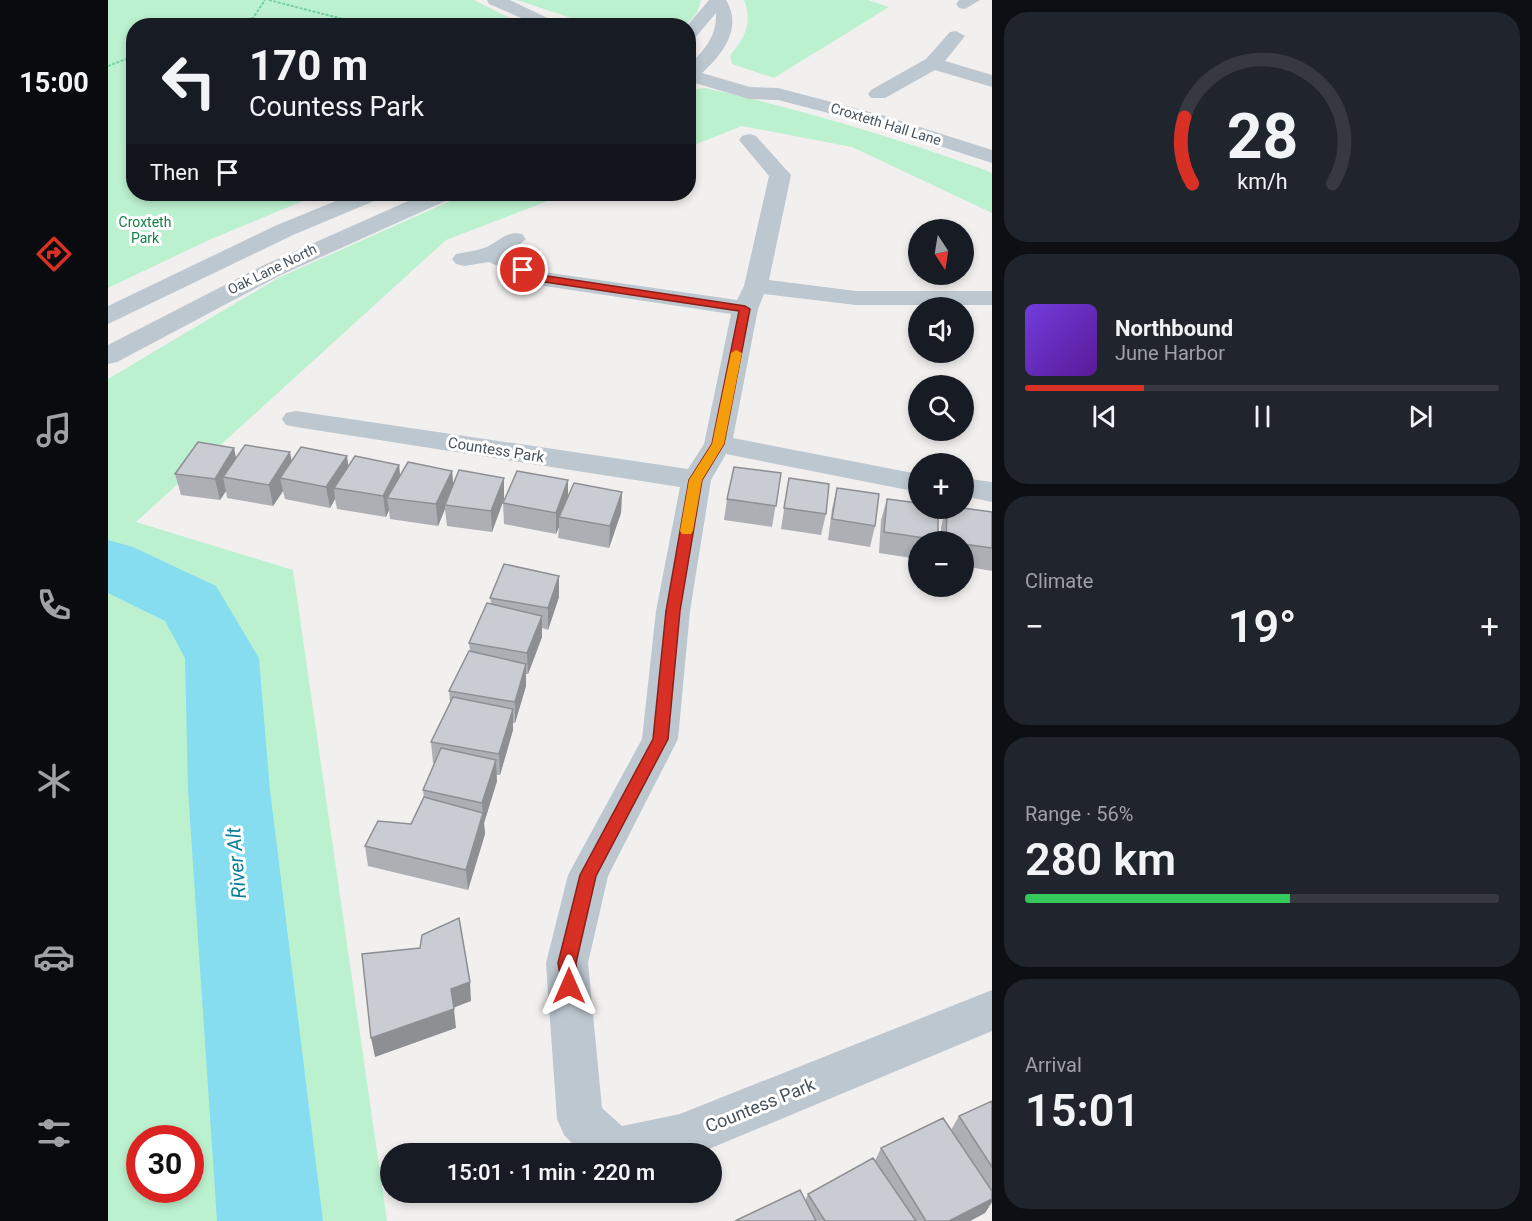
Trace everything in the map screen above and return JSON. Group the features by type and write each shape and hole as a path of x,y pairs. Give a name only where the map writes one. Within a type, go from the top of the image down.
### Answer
{"street":[{"path":"495,0 537,18"},
{"path":"696,26 718,0 725,14 721,36 696,64"},
{"path":"878,94 933,63 956,36"},
{"path":"933,63 992,81"},
{"name":"Croxteth Hall Lane","path":"696,71 749,93 778,94 878,120 992,157"},
{"name":"Countess Park","path":"749,140 780,176 750,297 718,444 696,480 673,611 660,739 588,875 567,963 579,1119 615,1151 680,1137 992,1010"},
{"name":"Oak Lane North","path":"108,316 285,230 354,201"},
{"name":"Oak Lane North","path":"108,356 220,295 301,255 426,201"},
{"path":"464,259 492,254 514,239"},
{"path":"492,254 538,278 750,297 992,298"},
{"name":"Countess Park","path":"298,415 696,480"},
{"path":"718,444 908,482"},
{"path":"974,489 992,492"}],"path":[{"path":"253,18 265,0"},
{"path":"269,0 339,18"},
{"path":"108,66 126,59"}],"green space":[{"name":"Croxteth Park","path":"108,0 474,0 510,18 126,18 126,201 303,201 209,240 108,288"},
{"path":"517,0 701,0 697,13 692,18 571,18"},
{"path":"744,0 868,0 889,7 774,78 732,64 730,55 746,29 748,15"},
{"path":"705,88 776,105 916,146 985,170 992,173 992,213 852,147 742,126 696,144 696,89"},
{"path":"450,201 548,201 446,240 136,522 293,570 380,1173 380,1203 384,1203 387,1221 108,1221 108,379 278,278"}],"building":[{"path":"198,442 234,448 215,479 175,474"},
{"path":"245,445 290,452 269,485 223,477"},
{"path":"301,447 347,456 326,487 280,478"},
{"path":"355,456 399,465 383,496 334,488"},
{"path":"408,462 452,471 436,504 387,498"},
{"path":"734,467 781,473 776,506 727,499"},
{"path":"459,470 504,478 491,511 445,505"},
{"path":"517,471 568,480 556,513 503,503"},
{"path":"789,478 829,484 826,514 784,508"},
{"path":"574,483 622,492 610,526 559,517"},
{"path":"837,488 879,494 875,526 832,519"},
{"path":"887,499 908,502 908,519 938,519 938,531 908,531 908,536 884,532"},
{"path":"974,510 992,512 992,548 974,546 974,531 946,531 947,519 974,519"},
{"path":"504,564 559,576 548,608 490,598"},
{"path":"487,603 542,616 527,653 469,643"},
{"path":"469,651 526,664 515,702 449,691"},
{"path":"453,697 513,709 499,754 431,742"},
{"path":"441,748 496,760 482,803 423,790"},
{"path":"424,797 483,813 466,870 365,846 378,821 411,824"},
{"path":"459,918 470,982 451,989 454,1009 371,1038 362,954 420,948 422,935"},
{"path":"992,1101 992,1167 959,1116"},
{"path":"943,1118 992,1191 992,1199 949,1221 926,1221 881,1148"},
{"path":"873,1158 916,1221 825,1221 808,1194"},
{"path":"800,1190 816,1221 735,1221"}],"waterway":[{"name":"River Alt","path":"108,564 191,604 222,658 229,790 270,1221"}],"slow traffic":[{"path":"687,531 696,480 718,444 736,353"}],"route":[{"path":"523,270 538,278 745,309 718,444 696,480 673,611 660,739 588,875 567,963 569,986"}]}
